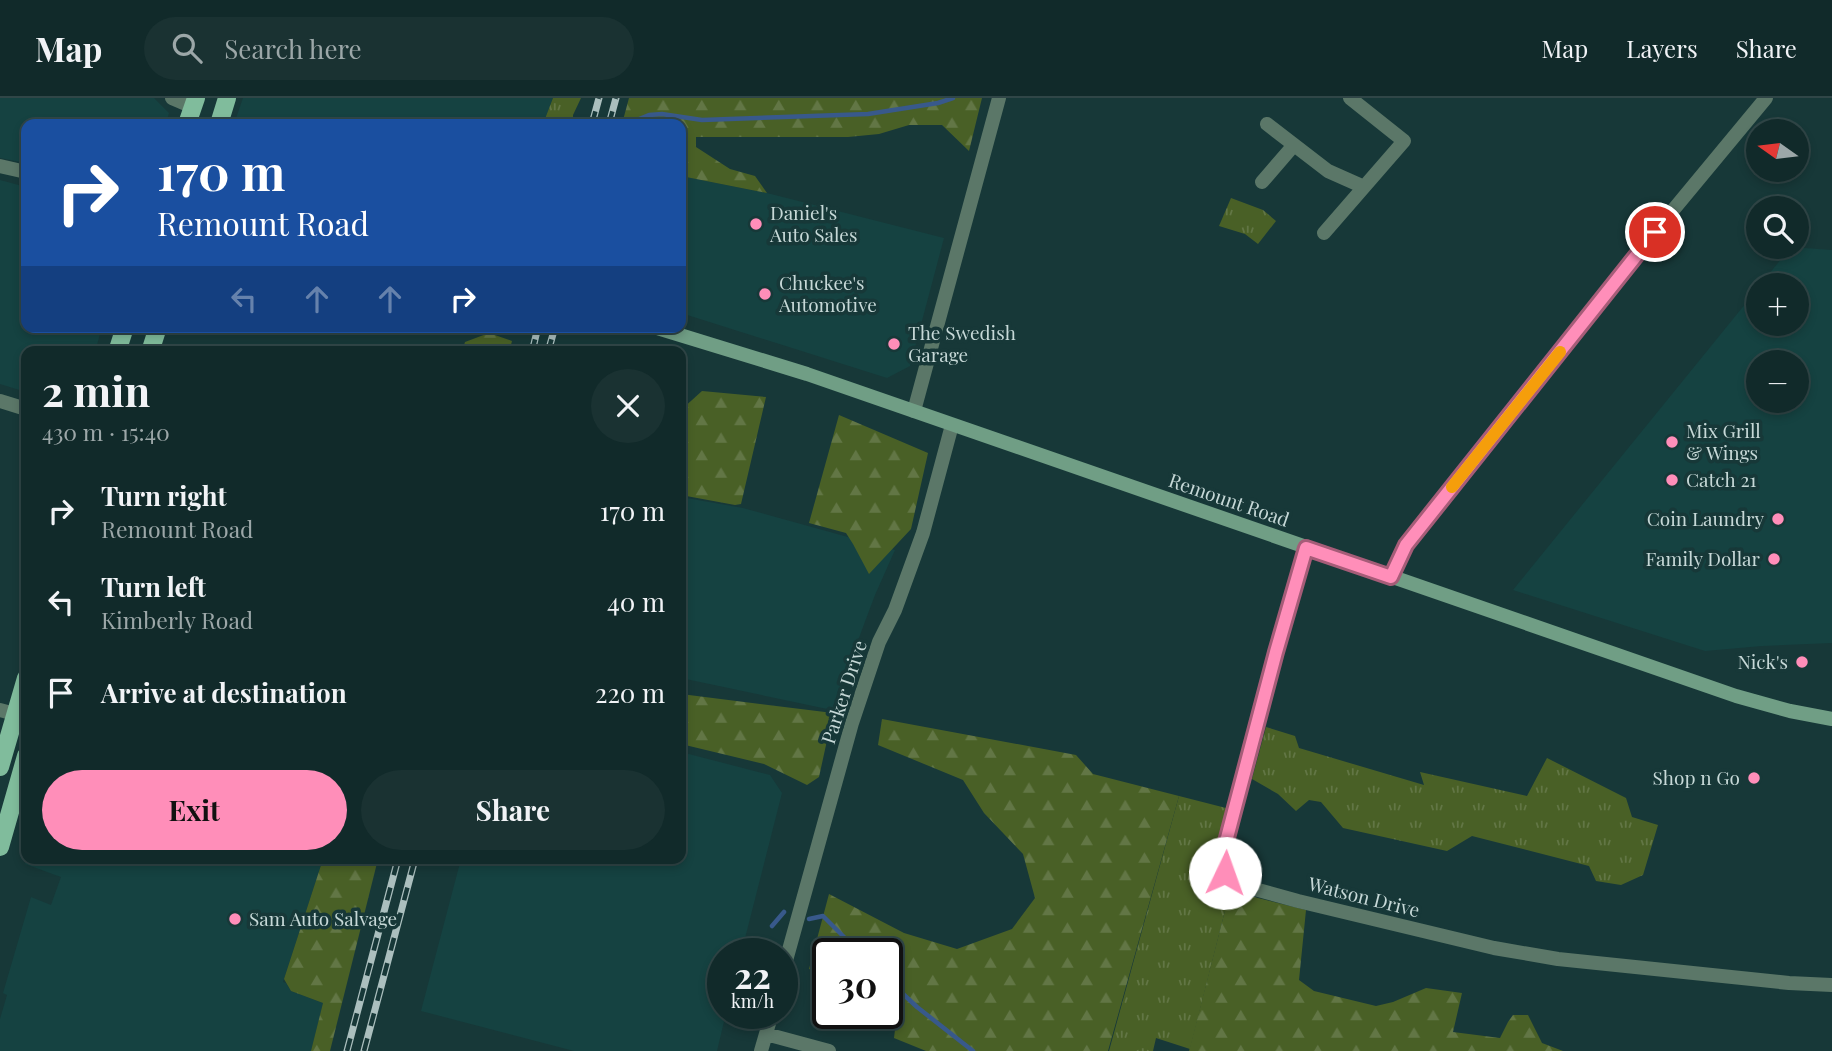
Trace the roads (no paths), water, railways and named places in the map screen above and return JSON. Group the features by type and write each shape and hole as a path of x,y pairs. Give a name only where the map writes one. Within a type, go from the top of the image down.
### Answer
{"main road":[{"path":"221,119 227,98"},
{"name":"Remount Road","path":"674,333 807,374 1745,699 1832,719"},
{"path":"0,767 21,693"},
{"path":"0,847 21,774"}],"street":[{"path":"172,98 192,110"},
{"path":"914,411 999,98"},
{"path":"1324,233 1404,141 1350,98"},
{"path":"1391,577 1406,545 1640,250 1766,98"},
{"path":"1267,124 1328,171 1364,187"},
{"path":"1262,182 1294,145"},
{"path":"0,166 21,171"},
{"path":"0,401 21,407"},
{"name":"Parker Drive","path":"792,938 852,723 879,642 895,610 923,533 952,425"},
{"name":"Watson Drive","path":"1306,548 1223,853 1222,863 1231,880 1298,901 1494,948 1558,959 1788,983 1832,985"},
{"path":"761,1051 767,1029"},
{"path":"766,1034 829,1051"}],"waterway":[{"path":"639,119 662,114 702,120 868,114 938,103 953,98"},
{"path":"772,926 784,912"},
{"path":"809,919 823,916 845,938"},
{"path":"903,994 973,1051"}],"railway":[{"path":"593,119 599,98"},
{"path":"610,119 616,98"},
{"path":"533,346 537,333"},
{"path":"550,346 553,333"},
{"path":"347,1051 397,864"},
{"path":"364,1051 414,864"}],"place":[{"name":"Daniel's Auto Sales","path":"756,224"},
{"name":"Chuckee's Automotive","path":"765,294"},
{"name":"The Swedish Garage","path":"894,344"},
{"name":"Mix Grill & Wings","path":"1672,442"},
{"name":"Catch 21","path":"1672,480"},
{"name":"Coin Laundry","path":"1778,519"},
{"name":"Family Dollar","path":"1774,559"},
{"name":"Nick's","path":"1802,662"},
{"name":"Shop n Go","path":"1754,778"},
{"name":"Sam Auto Salvage","path":"235,919"}]}
